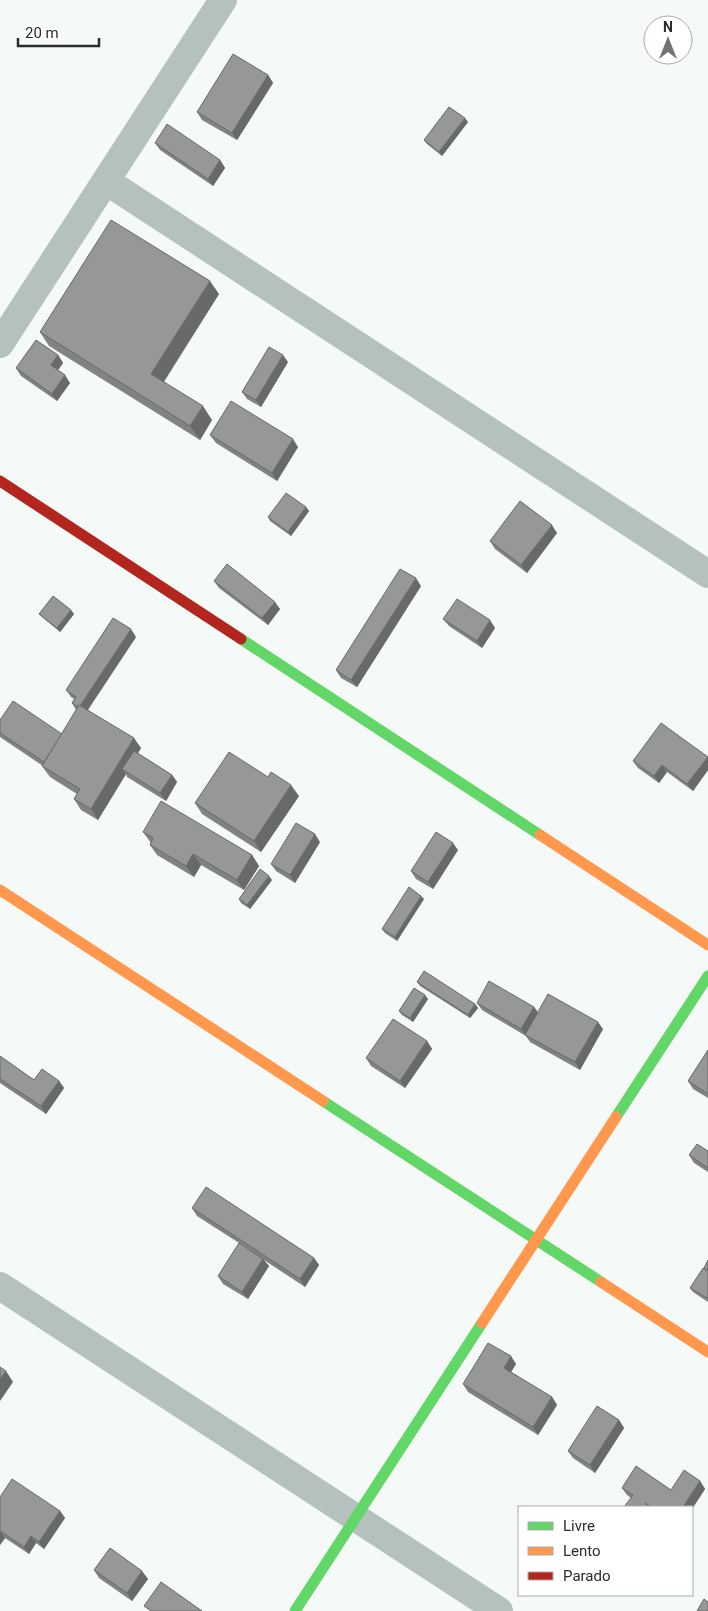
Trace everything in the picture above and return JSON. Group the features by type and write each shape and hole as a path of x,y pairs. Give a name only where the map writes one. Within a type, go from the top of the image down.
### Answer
{"street":[{"path":"0,344 223,0"},
{"path":"106,182 708,574"},
{"path":"0,481 708,945"},
{"path":"0,890 708,1352"},
{"path":"295,1611 708,976"},
{"path":"0,1286 498,1611"}],"building":[{"path":"233,54 268,75 232,133 197,112"},
{"path":"449,107 465,118 439,152 424,140"},
{"path":"167,124 220,160 208,179 155,143"},
{"path":"111,220 210,281 151,374 203,406 190,426 40,332"},
{"path":"36,340 58,355 51,365 65,375 52,394 16,368"},
{"path":"269,347 283,355 256,400 242,392"},
{"path":"231,401 293,439 272,473 210,435"},
{"path":"286,493 306,507 288,532 268,517"},
{"path":"520,501 552,525 521,565 490,541"},
{"path":"227,564 275,602 262,618 214,581"},
{"path":"400,569 416,578 351,680 336,670"},
{"path":"53,596 71,610 57,628 39,614"},
{"path":"457,599 490,620 477,641 443,619"},
{"path":"113,618 131,629 78,707 72,703 76,697 66,690"},
{"path":"13,701 62,734 44,762 0,733 0,720"},
{"path":"79,705 134,738 91,809 74,799 80,789 42,766"},
{"path":"661,723 708,757 687,784 662,765 654,776 633,761"},
{"path":"134,751 172,775 160,793 122,769"},
{"path":"229,752 268,777 271,772 291,785 254,841 195,803"},
{"path":"161,801 252,855 237,880 193,854 186,866 150,845 153,838 143,832"},
{"path":"296,823 315,834 290,875 271,864"},
{"path":"436,832 453,843 428,882 411,871"},
{"path":"260,869 269,876 247,905 239,899"},
{"path":"409,887 421,896 395,937 382,929"},
{"path":"424,971 475,1004 468,1015 417,982"},
{"path":"489,981 534,1007 521,1029 477,1003"},
{"path":"414,988 425,995 410,1018 399,1011"},
{"path":"548,994 598,1022 575,1062 525,1035"},
{"path":"393,1019 427,1041 400,1081 366,1058"},
{"path":"708,1050 708,1094 688,1081"},
{"path":"0,1056 34,1080 42,1069 59,1081 41,1106 0,1079"},
{"path":"697,1144 708,1151 708,1168 689,1155"},
{"path":"206,1187 314,1258 300,1279 192,1208"},
{"path":"239,1243 263,1259 242,1292 218,1276"},
{"path":"708,1260 708,1270 704,1268"},
{"path":"703,1268 708,1272 707,1298 690,1288"},
{"path":"488,1343 511,1356 504,1368 552,1397 533,1427 463,1384"},
{"path":"0,1367 6,1371 0,1379"},
{"path":"597,1406 619,1420 590,1465 568,1451"},
{"path":"636,1466 671,1490 684,1470 700,1481 684,1506 650,1506 645,1503 649,1506 625,1506 633,1495 622,1488"},
{"path":"12,1479 60,1511 39,1542 31,1536 24,1547 0,1531 0,1497"},
{"path":"110,1548 142,1571 127,1593 94,1570"},
{"path":"161,1582 202,1611 151,1611 144,1606"},
{"path":"704,1599 708,1602 708,1611 697,1611"}],"traffic: fast":[{"path":"241,639 540,835"},
{"path":"616,1117 708,976"},
{"path":"323,1101 601,1282"},
{"path":"295,1611 482,1323"}],"traffic: slow":[{"path":"540,835 708,945"},
{"path":"0,890 323,1101"},
{"path":"482,1323 616,1117"},
{"path":"601,1282 708,1352"}],"traffic: jam":[{"path":"0,481 241,639"}]}
